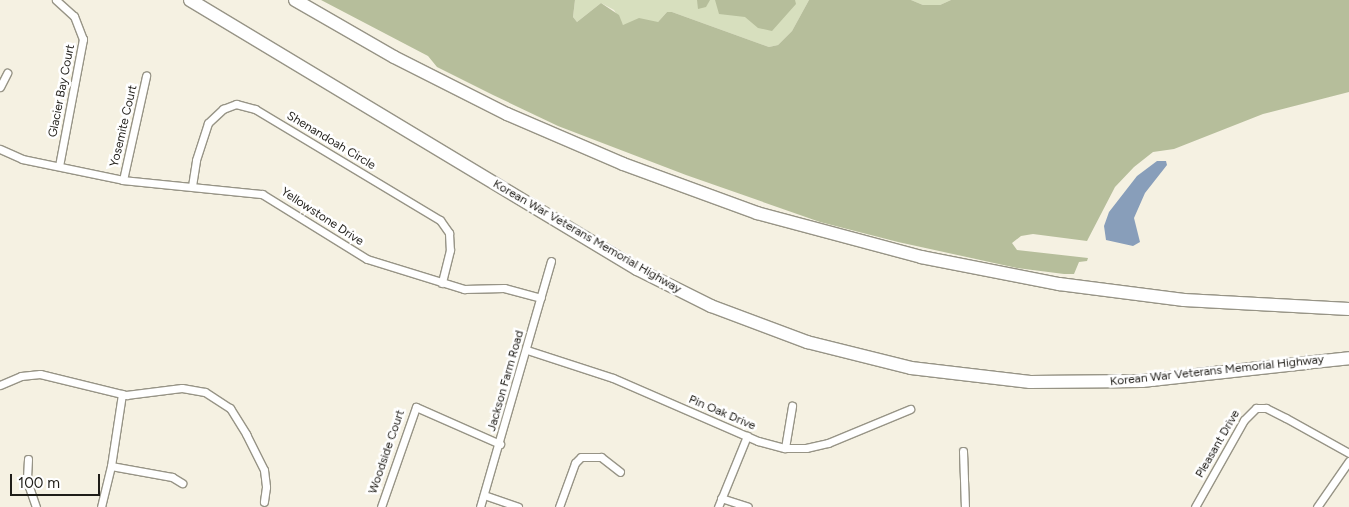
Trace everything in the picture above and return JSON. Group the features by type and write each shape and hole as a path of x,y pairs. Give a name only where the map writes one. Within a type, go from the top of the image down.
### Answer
{"highway":[{"name":"Korean War Veterans Memorial Highway","path":"190,0 637,268 746,321 824,347 939,373 1074,383 1142,381 1349,358"},
{"path":"296,0 394,57 507,114 623,164 749,211 921,257 1059,284 1184,300 1349,309"}],"street":[{"name":"Glacier Bay Court","path":"56,0 74,16 83,39 59,166"},
{"path":"0,87 7,73"},
{"name":"Yosemite Court","path":"123,180 146,76"},
{"name":"Shenandoah Circle","path":"192,186 196,160 208,123 223,109 236,104 246,106 440,220 449,233 450,250 442,283"},
{"name":"Yellowstone Drive","path":"0,148 22,159 123,180 262,194 367,259 464,290 484,287 525,291 541,298"},
{"name":"Jackson Farm Road","path":"480,507 500,444 551,261"},
{"name":"Pin Oak Drive","path":"527,350 613,378 747,436 785,448 823,445 910,409"},
{"path":"0,385 21,376 40,374 122,394 192,389 222,401 236,416 260,460 266,481 264,502"},
{"path":"101,507 112,466 122,394"},
{"name":"Woodside Court","path":"381,507 412,411 418,406 500,444"},
{"path":"785,448 792,406"},
{"name":"Pleasant Drive","path":"1196,507 1244,420 1256,408 1266,408 1349,453"},
{"path":"718,507 747,436"},
{"path":"963,451 965,507"},
{"path":"559,507 574,463 581,457 601,456 620,472"},
{"path":"28,459 27,481 36,507"},
{"path":"1317,507 1349,461"},
{"path":"112,466 172,477 182,483"},
{"path":"484,495 518,507"},
{"path":"721,498 748,507"}],"green space":[{"path":"321,0 575,0 573,17 577,22 601,3 619,15 623,25 639,18 658,22 667,12 672,12 769,47 778,45 792,31 809,0 911,0 923,5 940,5 951,0 1349,0 1349,92 1263,114 1174,149 1153,152 1134,167 1115,187 1087,241 1033,234 1021,236 1012,243 1017,250 1088,258 1087,261 1079,262 1074,274 1064,274 1017,268 898,242 820,222 686,175 558,126 493,95 437,67 428,56"},
{"path":"575,0 809,0 792,31 778,45 769,47 672,12 667,12 658,22 623,25 614,10 601,3 577,22 573,17"},
{"path":"697,0 710,0 706,7 698,9"},
{"path":"715,0 795,0 796,4 772,31 758,28 745,17 719,14"},
{"path":"911,0 951,0 940,5 923,5"}],"water":[{"path":"1157,161 1166,161 1167,165 1145,193 1134,218 1140,242 1133,246 1106,240 1104,226 1109,212 1137,176"}]}
